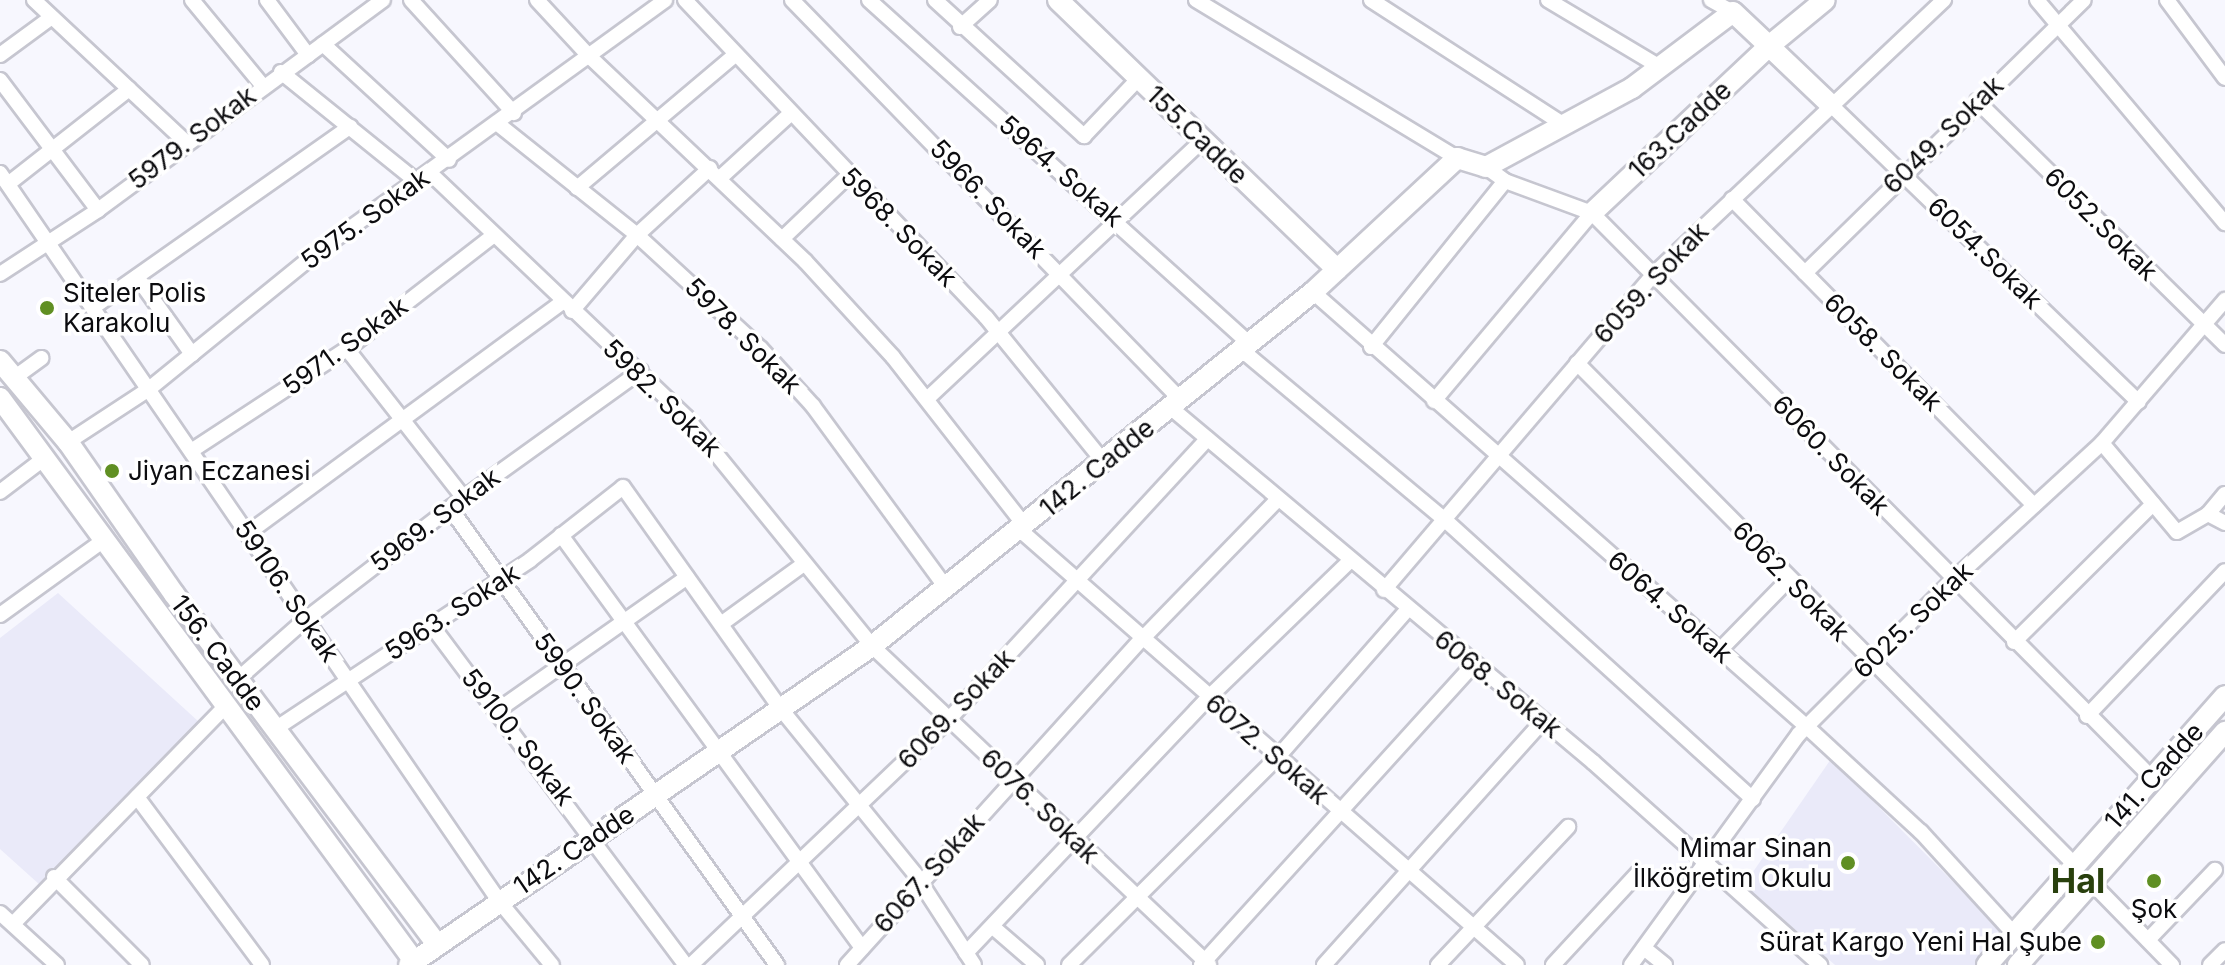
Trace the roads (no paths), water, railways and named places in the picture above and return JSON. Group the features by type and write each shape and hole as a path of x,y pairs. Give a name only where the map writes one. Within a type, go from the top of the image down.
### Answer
{"street":[{"path":"34,0 187,143"},
{"path":"192,0 262,85"},
{"path":"267,0 308,55"},
{"name":"5979. Sokak","path":"0,274 98,210 262,85 383,0"},
{"path":"411,0 514,113"},
{"name":"6072. Sokak","path":"537,0 589,56 782,239 927,399 1022,528 1077,582 1208,698 1517,965"},
{"name":"5975. Sokak","path":"68,442 149,389 320,250 514,113 665,0"},
{"name":"5968. Sokak","path":"685,0 789,115 999,333 1104,462"},
{"name":"5966. Sokak","path":"792,0 1060,274 1176,404"},
{"name":"5964. Sokak","path":"869,0 1115,217 1247,348 1444,519 1753,799"},
{"path":"935,0 960,27 1084,136 1139,78"},
{"path":"960,27 990,0"},
{"name":"155.Cadde","path":"1058,0 1337,269"},
{"path":"1196,0 1457,158 1486,167 1632,88 1733,12"},
{"path":"1218,14 1227,0"},
{"path":"1371,0 1563,124"},
{"path":"1548,0 1660,67"},
{"path":"1711,0 1733,12 1830,104"},
{"name":"163.Cadde","path":"1592,213 1769,46 1825,0"},
{"name":"6059. Sokak","path":"1384,590 1655,273 1830,104 1944,0"},
{"path":"2037,0 2225,223"},
{"name":"6049. Sokak","path":"1805,273 1902,173 2084,0"},
{"path":"2167,0 2225,78"},
{"path":"0,55 52,17"},
{"path":"323,44 449,160"},
{"path":"577,188 735,55"},
{"path":"281,72 416,181"},
{"path":"0,80 98,210"},
{"path":"4,178 53,150 129,89"},
{"name":"6052.Sokak","path":"1977,101 2225,345"},
{"name":"6054.Sokak","path":"1830,104 2139,402"},
{"path":"248,533 568,306 637,235 789,115"},
{"name":"5978. Sokak","path":"498,124 701,290 813,406 946,588"},
{"path":"95,306 350,127"},
{"path":"927,399 1060,274 1115,217 1203,140"},
{"name":"142. Cadde","path":"412,963 872,646 1247,348 1313,292 1457,158"},
{"name":"6060. Sokak","path":"1486,167 1505,181 1592,213 1655,273 1952,581 2152,778"},
{"name":"5982. Sokak","path":"429,172 568,306 641,371 732,469 804,564 872,646"},
{"path":"782,239 849,175"},
{"name":"59106. Sokak","path":"4,178 95,306 499,901 552,965"},
{"path":"1371,347 1505,181"},
{"name":"6058. Sokak","path":"1732,199 2034,505"},
{"path":"1434,401 1592,213"},
{"name":"5971. Sokak","path":"191,451 347,349 494,235"},
{"path":"137,277 192,354"},
{"name":"6064. Sokak","path":"1313,292 1371,347 1806,726 1921,832 2014,934"},
{"name":"6025. Sokak","path":"1631,965 1806,726 1952,581 2102,443 2206,327 2225,300"},
{"path":"347,349 406,420 464,498"},
{"path":"14,378 42,358"},
{"name":"156. Cadde","path":"0,361 68,442 238,679 437,944"},
{"name":"6062. Sokak","path":"1577,363 2075,865"},
{"name":"5969. Sokak","path":"238,679 306,619 450,508 641,371"},
{"name":"156. Cadde","path":"0,398 46,457 412,963"},
{"name":"6068. Sokak","path":"1176,404 1207,439 1277,500 1543,721 1820,965"},
{"name":"6069. Sokak","path":"688,965 861,807 949,719 1207,439"},
{"path":"2102,443 2177,532 2208,514 2225,494"},
{"path":"0,492 46,457"},
{"name":"5963. Sokak","path":"275,729 499,581 623,487 687,577"},
{"name":"6067. Sokak","path":"847,965 1142,639 1277,500"},
{"path":"2014,642 2153,504"},
{"name":"5990. Sokak","path":"450,508 499,581 744,914 777,965"},
{"path":"2208,514 2225,523"},
{"path":"561,535 720,750 798,865 862,948"},
{"path":"0,615 104,540"},
{"path":"498,710 626,623 687,577 781,709 920,882 970,959 993,927 1208,698 1350,561"},
{"path":"721,624 804,564"},
{"path":"2087,716 2225,571"},
{"path":"1720,650 1789,579"},
{"path":"1069,965 1277,758 1407,610"},
{"name":"59100. Sokak","path":"432,626 594,836 688,965"},
{"name":"6076. Sokak","path":"872,646 1205,964"},
{"path":"1205,964 1474,664"},
{"name":"141. Cadde","path":"1987,965 2225,696"},
{"path":"13,924 54,877 225,707"},
{"path":"1324,965 1406,869 1543,721"},
{"name":"141. Cadde","path":"2018,965 2225,732"},
{"path":"2152,778 2170,794"},
{"path":"137,797 262,965"},
{"path":"1438,965 1568,827"},
{"path":"2148,940 2215,870"},
{"path":"1553,965 1638,873"},
{"path":"54,877 142,965"},
{"path":"2091,882 2172,965"},
{"path":"0,913 57,965"},
{"path":"993,927 1037,965"},
{"path":"1644,948 1665,965"},
{"path":"2210,965 2225,950"}],"place":[{"name":"Siteler Polis Karakolu","path":"47,308"},
{"name":"Jiyan Eczanesi","path":"112,471"},
{"name":"Mimar Sinan İlköğretim Okulu","path":"1848,863"},
{"name":"Şok","path":"2154,881"},
{"name":"Sürat Kargo Yeni Hal Şube","path":"2098,942"}],"district":[{"name":"Hal","path":"2078,881"}]}
